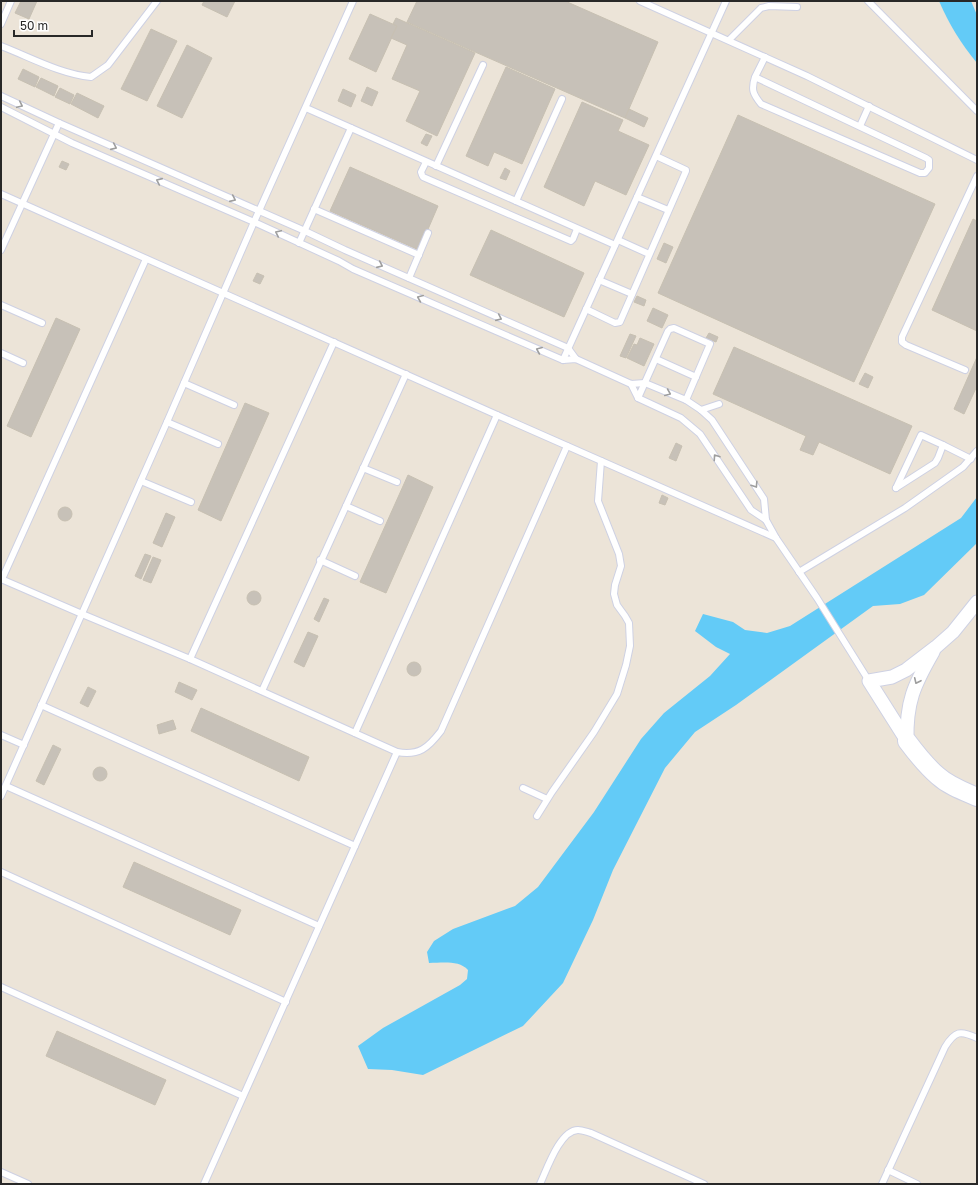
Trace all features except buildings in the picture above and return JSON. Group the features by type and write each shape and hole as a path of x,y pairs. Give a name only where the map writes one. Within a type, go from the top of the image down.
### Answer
{"street":[{"path":"977,602 953,632 906,670 892,677 869,681 907,741 923,762 938,777 956,788 977,797"},
{"path":"907,741 906,721 910,701 916,683 936,647"}],"lane":[{"path":"1,24 11,1"},
{"path":"1,46 78,76 91,77 108,65 158,1"},
{"path":"1,796 167,422 259,210 354,1"},
{"path":"640,1 729,40 869,106 977,160"},
{"path":"563,360 726,1"},
{"path":"868,1 977,111"},
{"path":"729,40 761,8 769,6 797,7"},
{"path":"755,77 926,158 929,160 928,168 925,173 920,173 761,104 752,90 752,85 755,77 765,57"},
{"path":"436,166 483,65"},
{"path":"1,96 568,348 576,359"},
{"path":"516,201 562,99"},
{"path":"860,126 869,106"},
{"path":"1,108 54,134 254,222 353,269 563,360 576,359 631,384 645,383 686,400 702,410 712,420 764,499 766,520 776,538 817,598 869,681"},
{"path":"306,108 577,229 649,254"},
{"path":"1,250 59,123"},
{"path":"299,243 351,128"},
{"path":"586,309 618,323 620,322 686,171 656,156"},
{"path":"426,162 421,172 422,176 571,241 577,229"},
{"path":"965,370 902,342 902,338 977,178"},
{"path":"1,194 776,538"},
{"path":"637,197 668,210"},
{"path":"314,209 418,255"},
{"path":"408,278 428,233"},
{"path":"146,259 2,579 190,659 397,752 408,754 421,750 433,741 441,731 567,446"},
{"path":"599,280 632,294"},
{"path":"1,305 42,323"},
{"path":"638,398 668,331 674,328 710,344 686,400"},
{"path":"190,659 334,342"},
{"path":"1,353 23,363"},
{"path":"656,359 696,377"},
{"path":"262,691 320,560 406,374"},
{"path":"184,383 234,405"},
{"path":"631,384 638,398 681,418 700,434 751,510 766,520"},
{"path":"702,410 719,404"},
{"path":"355,733 497,415"},
{"path":"167,422 218,444"},
{"path":"943,445 935,463 896,488 921,435 943,445 970,459"},
{"path":"800,572 905,508 962,467 977,451"},
{"path":"537,816 547,799 594,732 617,694 630,646 629,623 617,605 614,594 615,585 621,566 619,554 598,501 600,460"},
{"path":"363,468 397,482"},
{"path":"141,481 191,502"},
{"path":"346,506 380,521"},
{"path":"320,560 355,576"},
{"path":"41,705 355,846"},
{"path":"1,735 24,745"},
{"path":"204,1184 397,752"},
{"path":"6,786 319,926"},
{"path":"523,788 547,799"},
{"path":"1,872 286,1002"},
{"path":"1,987 243,1096"},
{"path":"882,1184 950,1039 960,1032 977,1038"},
{"path":"540,1184 557,1147 568,1133 578,1130 591,1133 704,1184"},
{"path":"888,1170 917,1184"},
{"path":"1,1172 28,1184"}],"water":[{"path":"939,1 971,1 977,15 977,63 956,34"},
{"path":"977,497 977,543 924,595 900,604 873,606 736,705 695,732 665,768 613,870 593,920 563,983 523,1026 423,1075 392,1070 368,1069 358,1046 383,1028 460,985 467,979 468,970 460,965 455,963 429,963 427,952 434,941 453,929 515,906 538,887 594,812 641,739 664,713 710,676 730,654 716,647 695,631 703,614 733,622 745,630 767,633 790,626 961,518"}]}
